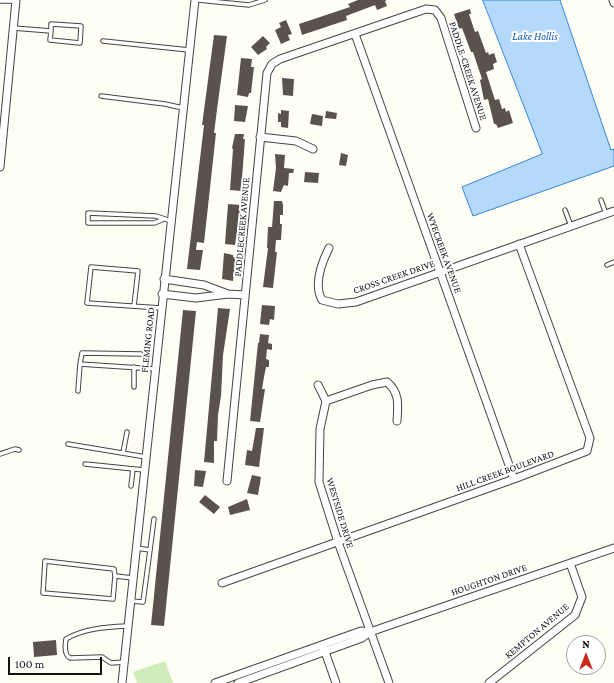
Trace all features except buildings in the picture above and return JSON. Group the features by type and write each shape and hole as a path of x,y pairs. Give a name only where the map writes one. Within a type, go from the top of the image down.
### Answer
{"street":[{"path":"0,167 16,0"},
{"name":"FLEMING ROAD","path":"122,683 162,294 195,0"},
{"path":"613,0 614,4"},
{"name":"PADDLE-CREEK AVENUE","path":"355,34 426,9 435,10 441,18 476,128"},
{"name":"PADDLECREEK AVENUE","path":"227,481 267,73 272,64 280,59 355,34"},
{"name":"WYECREEK AVENUE","path":"355,34 514,479"},
{"path":"260,137 296,141 313,149"},
{"name":"CROSS CREEK DRIVE","path":"329,248 321,265 319,294 322,300 328,303 338,304 356,302 614,211"},
{"name":"HILL CREEK BOULEVARD","path":"222,583 514,479 584,453 590,447 590,438 520,244"},
{"path":"164,279 204,285 228,294"},
{"path":"162,294 207,298 228,294 245,295"},
{"path":"318,385 326,400 372,385 387,382 395,389 398,403 397,421"},
{"name":"WESTSIDE DRIVE","path":"326,400 320,429 319,482 338,542 389,683"},
{"name":"HOUGHTON DRIVE","path":"238,683 275,670 361,631 370,632 614,548"},
{"name":"KEMPTON AVENUE","path":"489,683 575,615 582,597 570,563"},
{"path":"324,648 336,683"},
{"name":"HOUGHTON DRIVE","path":"215,683 272,662 324,648"}],"lane":[{"path":"0,1 16,0"},
{"path":"198,0 249,5 266,0"},
{"path":"51,24 81,26 80,43 50,40 51,31 51,24"},
{"path":"14,28 51,31"},
{"path":"103,41 189,50"},
{"path":"101,96 164,104 183,108"},
{"path":"601,200 606,214"},
{"path":"565,210 571,226"},
{"path":"162,220 156,216 88,213 88,223 154,223 162,220 171,221"},
{"path":"607,265 614,262"},
{"path":"134,306 138,271 91,267 87,303 161,308"},
{"path":"78,391 82,353 141,354"},
{"path":"80,364 155,369"},
{"path":"134,368 134,387"},
{"path":"123,453 127,432"},
{"path":"68,444 146,457"},
{"path":"0,454 15,449 19,450"},
{"path":"85,464 144,470"},
{"path":"131,486 133,469"},
{"path":"131,601 143,602 154,519"},
{"path":"136,548 150,550"},
{"path":"45,561 114,569 114,576 113,599 43,593 45,561"},
{"path":"114,576 133,578"},
{"path":"125,662 111,663 102,657 70,658 66,655 65,643 66,639 75,634 106,628 128,626"},
{"path":"272,662 275,670"}],"green space":[{"path":"165,661 173,683 137,683 133,672"}],"water":[{"name":"Lake Hollis","path":"483,0 560,0 611,150 614,149 614,166 473,216 462,187 542,154"}]}
